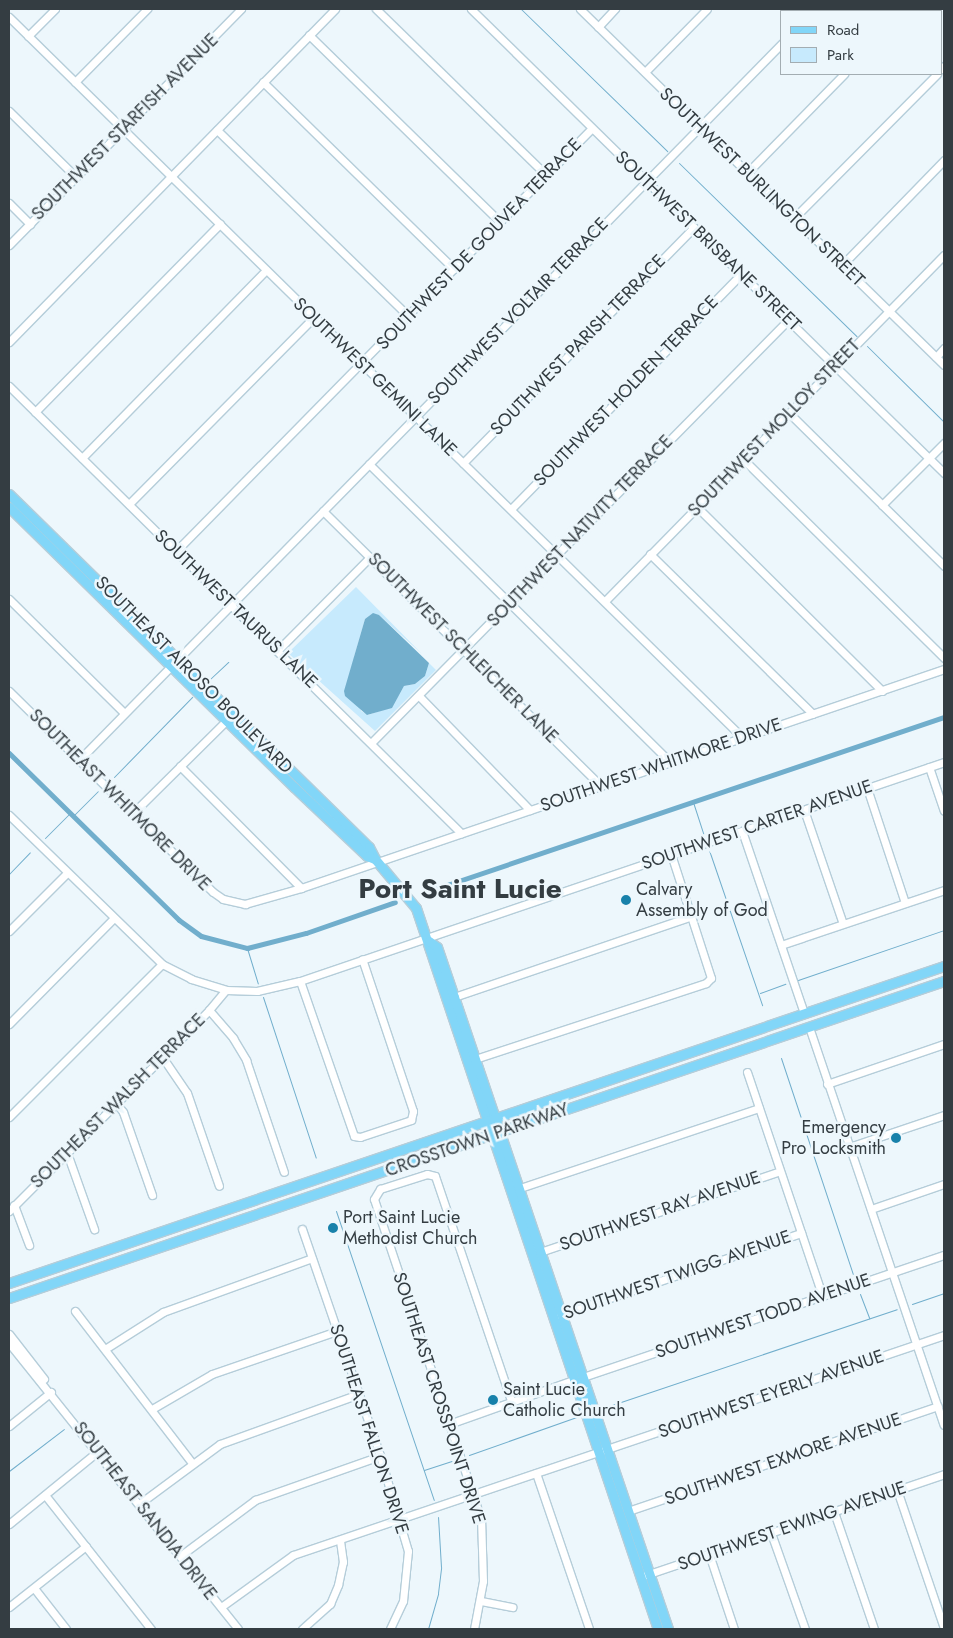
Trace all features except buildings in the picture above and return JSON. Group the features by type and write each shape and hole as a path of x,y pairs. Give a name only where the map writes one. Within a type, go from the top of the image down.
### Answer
{"main road":[{"name":"SOUTHEAST AIROSO BOULEVARD","path":"9,494 179,658 233,714 369,847 377,860 416,908 428,939 428,951 598,1453 645,1576 668,1629"},
{"name":"SOUTHEAST AIROSO BOULEVARD","path":"9,507 226,721 362,851 377,860"},
{"name":"SOUTHEAST AIROSO BOULEVARD","path":"428,939 437,947 608,1449 628,1511 658,1629"},
{"name":"CROSSTOWN PARKWAY","path":"9,1283 944,966"},
{"name":"CROSSTOWN PARKWAY","path":"9,1298 944,981"}],"street":[{"path":"28,36 55,9"},
{"path":"75,82 148,9"},
{"name":"SOUTHWEST STARFISH AVENUE","path":"9,245 241,9"},
{"path":"9,342 335,9"},
{"path":"376,9 545,174"},
{"name":"SOUTHWEST BRISBANE STREET","path":"471,9 944,473"},
{"name":"SOUTHWEST BURLINGTON STREET","path":"580,9 944,365"},
{"path":"598,26 615,9"},
{"path":"645,72 707,9"},
{"name":"SOUTHWEST GEMINI LANE","path":"9,17 511,508 742,738"},
{"path":"309,35 500,221"},
{"name":"SOUTHWEST VOLTAIR TERRACE","path":"79,760 780,45"},
{"path":"747,173 843,75"},
{"path":"794,218 936,75"},
{"path":"263,82 454,269"},
{"path":"9,111 76,177"},
{"name":"SOUTHWEST DE GOUVEA TERRACE","path":"176,551 592,128"},
{"path":"217,130 407,316"},
{"path":"842,265 944,160"},
{"path":"9,203 30,224"},
{"path":"35,412 220,224"},
{"name":"SOUTHWEST PARISH TERRACE","path":"463,463 694,228"},
{"name":"SOUTHWEST MOLLOY STREET","path":"605,601 944,255"},
{"path":"82,458 266,270"},
{"name":"SOUTHWEST HOLDEN TERRACE","path":"511,508 741,274"},
{"path":"129,504 314,317"},
{"name":"SOUTHWEST NATIVITY TERRACE","path":"372,742 788,320"},
{"path":"936,357 944,348"},
{"name":"SOUTHWEST TAURUS LANE","path":"9,386 372,742 461,833"},
{"path":"789,413 944,566"},
{"path":"882,505 944,443"},
{"path":"743,459 944,658"},
{"path":"369,464 510,601 671,763"},
{"path":"697,507 882,690"},
{"name":"SOUTHWEST SCHLEICHER LANE","path":"323,511 601,786"},
{"path":"650,554 813,714"},
{"path":"278,650 370,557"},
{"path":"9,599 124,713"},
{"name":"SOUTHWEST WHITMORE DRIVE","path":"377,860 671,763 944,669"},
{"name":"SOUTHEAST WHITMORE DRIVE","path":"9,691 223,899 252,903 301,888 377,860"},
{"path":"419,696 530,810"},
{"path":"133,813 233,714"},
{"name":"SOUTHWEST CARTER AVENUE","path":"226,990 257,991 300,981 944,762"},
{"path":"180,766 301,888"},
{"path":"929,767 944,812"},
{"path":"867,788 905,903"},
{"path":"804,810 843,924"},
{"path":"10,819 162,964 191,979 226,990"},
{"path":"742,831 804,1013"},
{"path":"476,1059 706,983 711,978 671,854"},
{"path":"9,931 67,873"},
{"path":"781,945 944,890"},
{"path":"454,997 692,916"},
{"path":"9,1024 114,918"},
{"path":"300,981 354,1136 360,1137 413,1116 362,959"},
{"path":"9,1116 162,964"},
{"name":"SOUTHEAST WALSH TERRACE","path":"12,1208 163,1058 226,990"},
{"path":"209,1010 233,1038 246,1060 284,1172"},
{"path":"809,1027 944,1425"},
{"path":"828,1084 944,1044"},
{"path":"163,1058 187,1093 219,1186"},
{"path":"746,1072 822,1295"},
{"path":"116,1104 123,1112 152,1195"},
{"path":"520,1188 759,1108"},
{"path":"849,1147 944,1115"},
{"path":"67,1152 94,1229"},
{"name":"SOUTHWEST RAY AVENUE","path":"540,1252 780,1171"},
{"name":"SOUTHEAST CROSSPOINT DRIVE","path":"474,1629 481,1601 484,1551 474,1494 374,1199 380,1189 427,1174 435,1176 512,1400"},
{"path":"871,1209 944,1184"},
{"path":"12,1208 29,1245"},
{"name":"SOUTHEAST FALLON DRIVE","path":"302,1229 401,1519 408,1551 408,1575 403,1600 390,1629"},
{"name":"SOUTHWEST TWIGG AVENUE","path":"552,1318 801,1233"},
{"name":"SOUTHWEST TODD AVENUE","path":"583,1377 944,1255"},
{"path":"105,1349 163,1312 312,1258"},
{"path":"74,1311 152,1409 192,1463"},
{"path":"152,1409 212,1374 337,1331"},
{"name":"SOUTHEAST SANDIA DRIVE","path":"9,1334 97,1452 238,1629"},
{"name":"SOUTHWEST EYERLY AVENUE","path":"221,1607 279,1562 944,1335"},
{"name":"SOUTHEAST SANDIA DRIVE","path":"9,1342 51,1392"},
{"path":"449,1424 512,1400 573,1380"},
{"path":"9,1426 51,1392"},
{"path":"139,1504 220,1444 242,1434 358,1394"},
{"name":"SOUTHWEST EXMORE AVENUE","path":"628,1511 938,1406"},
{"path":"9,1524 97,1452"},
{"path":"180,1556 255,1500 380,1456"},
{"path":"536,1473 589,1629"},
{"name":"SOUTHWEST EWING AVENUE","path":"645,1576 944,1474"},
{"path":"897,1490 944,1628"},
{"path":"45,1495 151,1629"},
{"path":"834,1512 874,1629"},
{"path":"772,1533 805,1629"},
{"path":"302,1629 330,1604 338,1585 342,1562 340,1540"},
{"path":"9,1607 86,1546"},
{"path":"709,1554 734,1629"},
{"path":"34,1588 66,1629"},
{"path":"481,1601 512,1606"}],"green space":[{"path":"356,587 422,654 379,615 365,619 354,657 361,711 368,715 392,707 404,686 415,684 425,676 429,663 436,670 375,731 288,653"}],"shaded area":[{"path":"373,613 379,615 429,663 425,676 415,684 404,686 392,708 367,715 345,696 344,691 365,619"}],"waterway":[{"path":"521,9 667,151"},
{"path":"679,163 856,336"},
{"path":"867,346 944,422"},
{"path":"210,679 228,662"},
{"path":"114,777 192,697"},
{"path":"426,892 944,717"},
{"path":"9,753 179,920 201,936 247,948 306,933 395,902"},
{"path":"73,816 98,791"},
{"path":"693,802 703,833"},
{"path":"45,838 70,813"},
{"path":"709,850 762,1005"},
{"path":"9,874 30,852"},
{"path":"798,980 944,930"},
{"path":"247,948 258,983"},
{"path":"760,993 785,984"},
{"path":"263,997 316,1158"},
{"path":"781,1058 853,1274"},
{"path":"336,1211 434,1500"},
{"path":"912,1304 944,1293"},
{"path":"860,1294 869,1318"},
{"path":"600,1409 897,1309"},
{"path":"469,1455 579,1416"},
{"path":"9,1471 64,1429"},
{"path":"424,1470 452,1461"},
{"path":"428,1629 438,1593 441,1567 438,1517"}],"place":[{"name":"Calvary Assembly of God","path":"626,900"},
{"name":"Emergency Pro Locksmith","path":"896,1138"},
{"name":"Port Saint Lucie Methodist Church","path":"333,1228"},
{"name":"Saint Lucie Catholic Church","path":"493,1400"}],"district":[{"name":"Port Saint Lucie","path":"460,889"}]}
